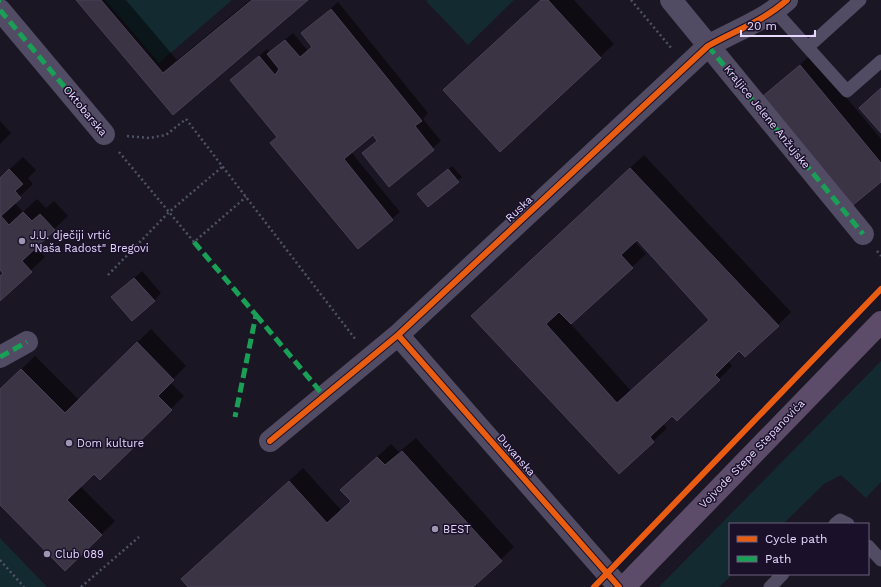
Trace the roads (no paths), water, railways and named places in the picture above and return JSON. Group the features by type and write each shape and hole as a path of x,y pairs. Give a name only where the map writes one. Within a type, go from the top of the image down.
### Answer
{"main road":[{"name":"Vojvode Stepe Stepanovića","path":"624,587 881,322"}],"street":[{"name":"Kraljice Jelene Anžujske","path":"671,0 863,234"},
{"name":"Ruska","path":"270,441 398,335 708,46 724,37 743,30 781,5"},
{"name":"Oktobarska","path":"0,10 104,134"},
{"name":"Duvanska","path":"398,335 619,587"},
{"path":"0,357 27,342"}],"lane":[{"path":"808,47 860,0"},
{"path":"781,5 808,47 847,91 881,62"},
{"path":"836,523 840,520 846,523"},
{"path":"869,547 881,560"},
{"path":"770,587 783,575"}],"place":[{"name":"J.U. dječiji vrtić \"Naša Radost\" Bregovi","path":"22,241"},
{"name":"Dom kulture","path":"69,443"},
{"name":"BEST","path":"435,529"},
{"name":"Club 089","path":"47,554"}]}
